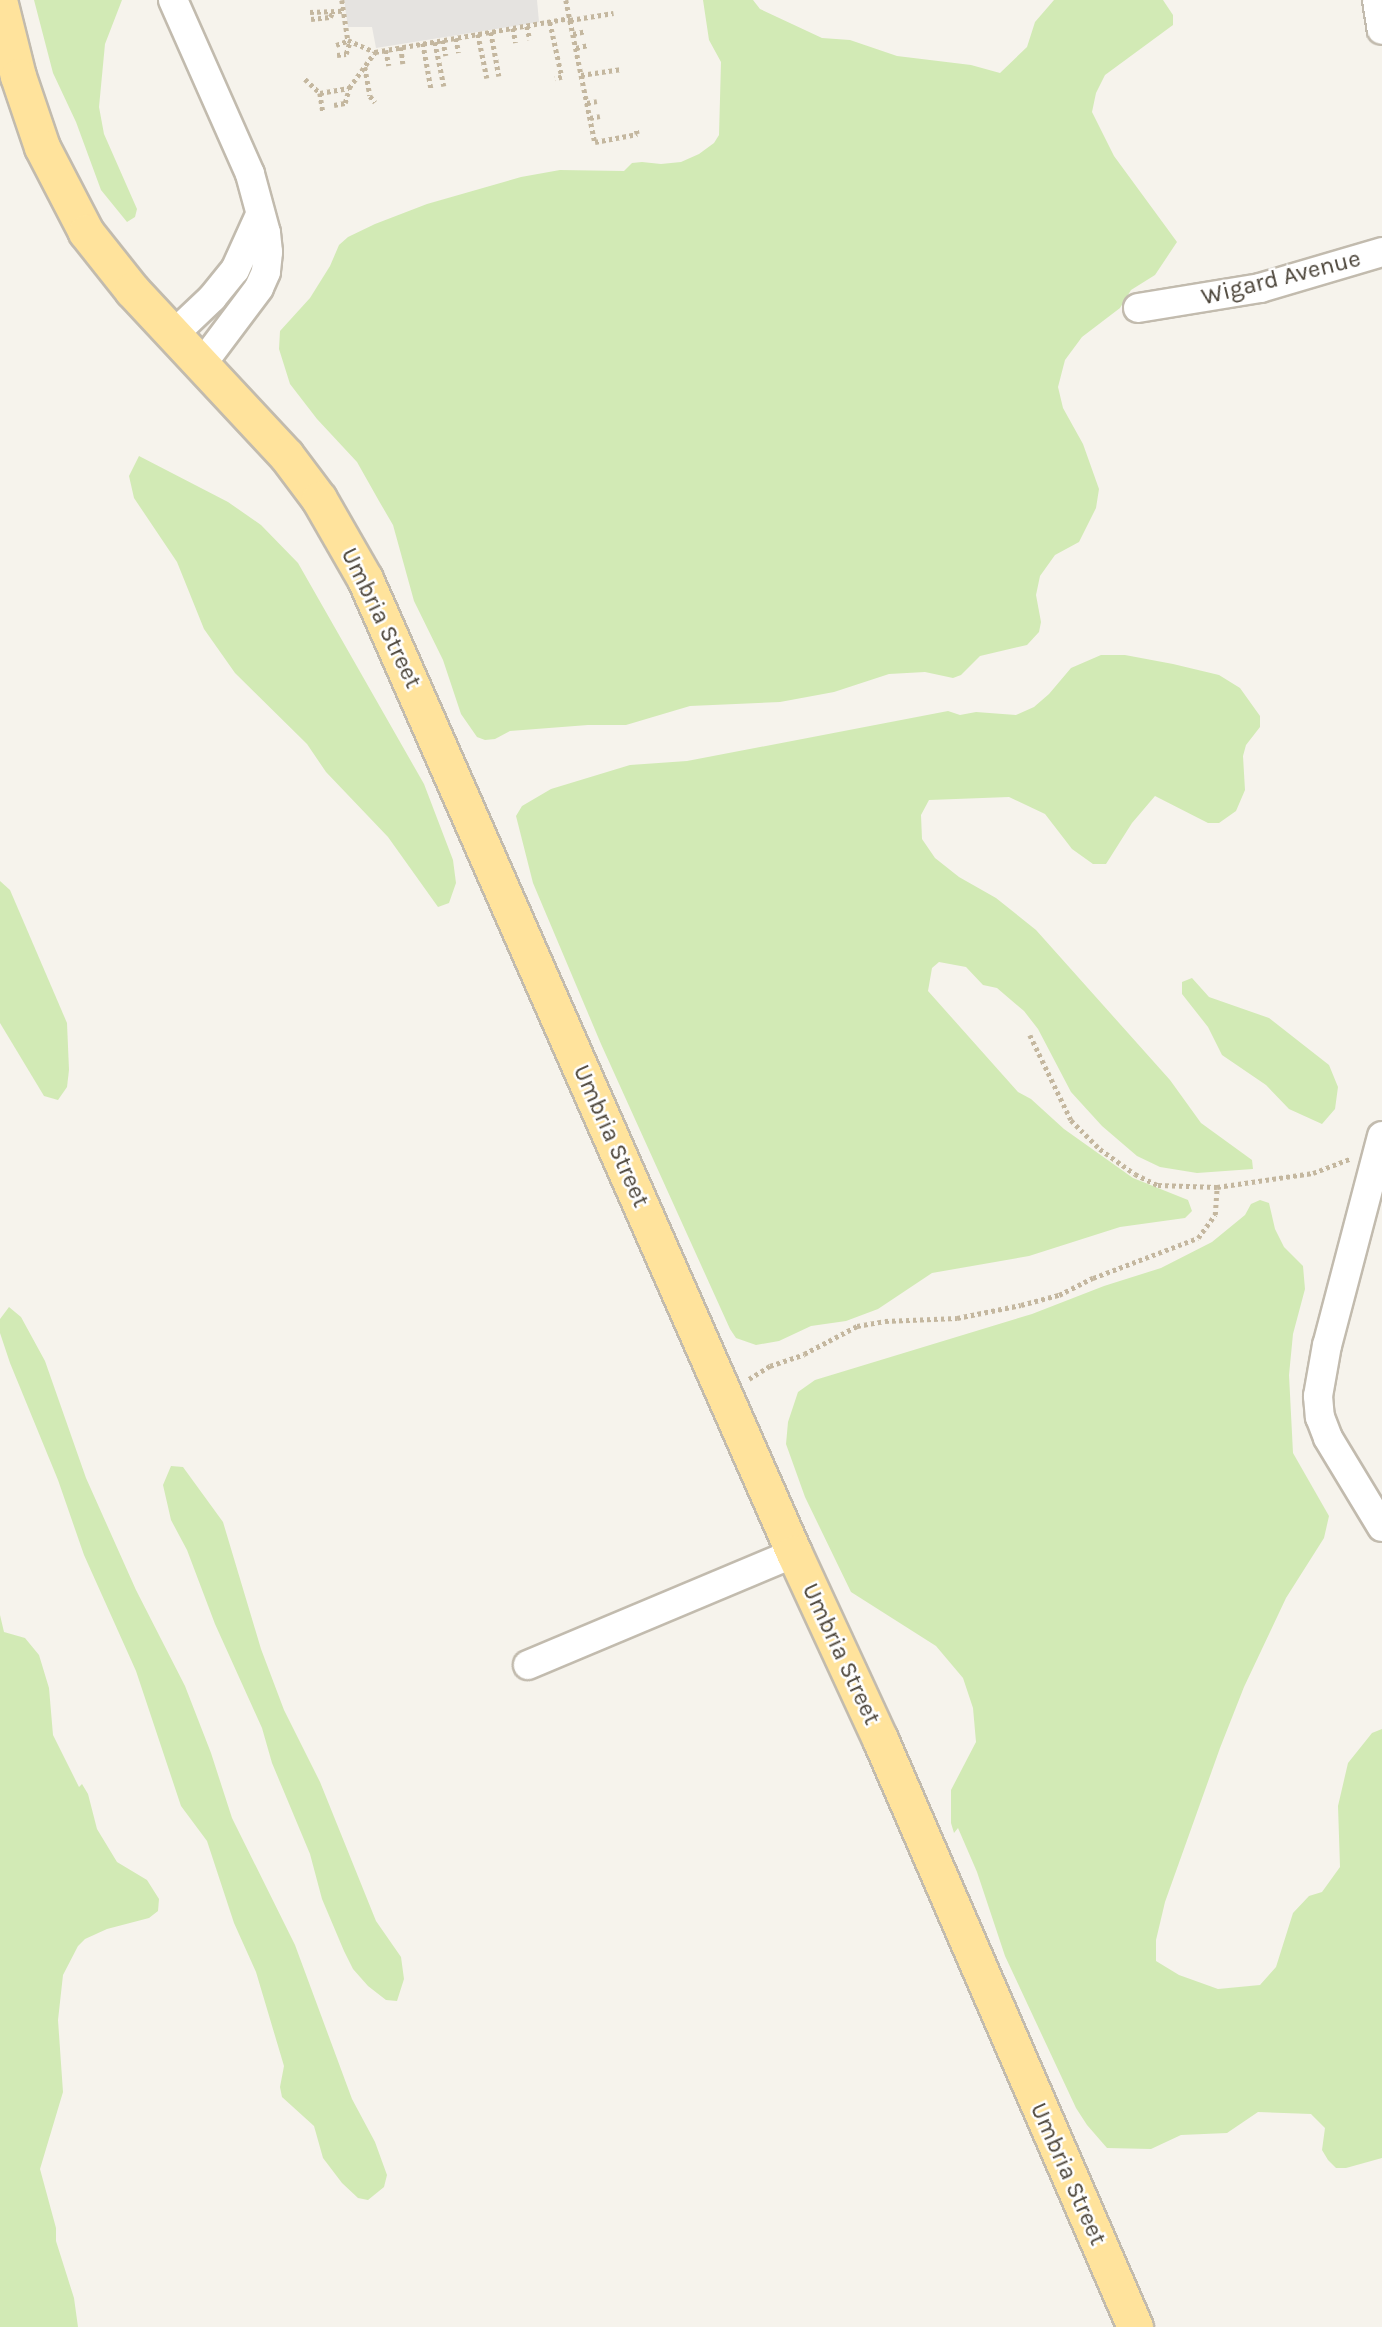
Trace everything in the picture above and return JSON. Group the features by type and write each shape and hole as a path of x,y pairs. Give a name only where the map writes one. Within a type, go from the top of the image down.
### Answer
{"main road":[{"name":"Umbria Street","path":"0,4 30,115 68,201 108,261 173,335 263,427 302,476 334,524 365,579 794,1553 880,1739 1135,2327"}],"street":[{"path":"173,0 250,174 266,233 265,272 247,306 202,364"},
{"path":"1377,0 1382,30"},
{"path":"173,335 212,298 235,270 260,215"},
{"name":"Wigard Avenue","path":"1138,308 1260,288 1382,252"},
{"path":"1380,1142 1327,1345 1318,1396 1320,1417 1328,1438 1342,1466 1382,1527"},
{"path":"528,1665 794,1553"}],"path":[{"path":"337,55 346,54 349,40 342,0"},
{"path":"566,0 594,142 638,134 636,130"},
{"path":"310,12 328,9 333,12 343,11"},
{"path":"311,19 330,17 333,12"},
{"path":"349,40 375,52 613,13"},
{"path":"550,22 562,77 555,79"},
{"path":"527,26 530,40"},
{"path":"513,28 516,43"},
{"path":"491,32 499,76"},
{"path":"573,34 586,32"},
{"path":"478,34 487,78"},
{"path":"456,38 459,53"},
{"path":"336,45 349,40"},
{"path":"443,40 446,56"},
{"path":"435,42 444,86"},
{"path":"423,43 431,88"},
{"path":"576,48 588,45"},
{"path":"401,47 403,64"},
{"path":"386,50 390,66"},
{"path":"334,105 345,103 349,88 375,52"},
{"path":"365,66 370,96 375,102"},
{"path":"581,75 622,69"},
{"path":"305,79 320,93 323,112"},
{"path":"320,93 349,88"},
{"path":"587,103 597,101"},
{"path":"590,118 600,116"},
{"path":"1030,1035 1071,1120 1100,1149 1135,1174 1158,1185 1217,1187 1313,1173 1380,1142"},
{"path":"723,1393 770,1366 804,1354 857,1326 924,1318 957,1318 1021,1305 1059,1295 1093,1278 1198,1238 1215,1215 1217,1187"}],"green space":[{"path":"34,0 122,0 105,44 99,107 104,134 137,209 135,217 127,222 101,190 76,122 53,73"},
{"path":"703,0 753,0 760,9 822,38 850,40 897,56 971,65 1000,73 1027,47 1035,22 1054,0 1163,0 1173,15 1173,25 1105,75 1096,93 1092,112 1114,156 1177,242 1155,275 1131,290 1120,308 1082,337 1065,360 1058,387 1063,408 1083,444 1099,489 1096,508 1079,542 1055,555 1040,576 1036,595 1041,622 1039,632 1027,645 980,656 961,675 953,678 925,672 889,674 834,692 780,702 690,706 626,725 510,731 495,739 485,740 477,737 461,714 443,660 414,601 393,525 357,462 317,419 290,384 279,349 280,331 310,298 330,266 339,245 348,237 375,224 427,204 521,177 560,170 624,171 632,163 642,162 681,162 714,143 719,135 721,62 709,40"},
{"path":"139,456 228,502 261,525 298,563 424,784 453,860 456,883 449,903 438,907 388,837 326,772 307,744 235,673 204,629 177,562 134,498 129,476"},
{"path":"1101,655 1125,655 1173,664 1219,675 1240,688 1260,716 1260,727 1246,745 1243,756 1245,790 1236,811 1219,823 1208,823 1155,796 1132,823 1106,864 1093,864 1072,849 1045,814 1009,797 929,800 921,815 922,839 935,858 959,877 996,898 1036,930 1170,1080 1201,1123 1252,1160 1253,1169 1197,1173 1160,1167 1137,1156 1102,1126 1071,1092 1038,1029 1024,1011 997,988 983,985 966,967 939,962 932,968 928,991 1018,1092 1031,1099 1064,1129 1133,1178 1188,1200 1192,1211 1185,1218 1120,1227 1029,1256 932,1273 878,1309 846,1321 811,1326 779,1341 756,1345 736,1338 601,1044 533,883 516,816 522,806 551,789 630,765 687,761 948,711 960,715 976,712 1016,715 1034,707 1071,668"},
{"path":"0,881 10,890 67,1023 69,1070 67,1087 58,1100 44,1096 0,1023"},
{"path":"1192,978 1209,997 1269,1018 1329,1065 1338,1087 1335,1109 1322,1124 1289,1109 1266,1085 1222,1055 1208,1027 1182,994 1182,982"},
{"path":"1260,1200 1269,1203 1275,1229 1284,1247 1303,1266 1305,1289 1293,1334 1289,1375 1293,1453 1329,1516 1324,1538 1286,1598 1244,1687 1220,1748 1165,1902 1156,1940 1156,1961 1179,1975 1218,1989 1260,1985 1276,1967 1293,1913 1309,1896 1322,1892 1340,1867 1338,1806 1348,1763 1372,1733 1382,1729 1382,2158 1346,2168 1336,2168 1328,2160 1322,2150 1325,2128 1311,2114 1258,2112 1227,2133 1181,2135 1151,2149 1107,2148 1087,2125 1076,2108 1005,1956 977,1872 958,1828 954,1833 951,1823 951,1790 976,1742 973,1708 963,1678 936,1646 851,1592 805,1497 786,1444 788,1422 798,1392 815,1380 1032,1314 1104,1286 1161,1268 1212,1242 1245,1215 1251,1204"},
{"path":"9,1307 21,1317 45,1361 86,1478 136,1590 185,1686 232,1818 295,1945 352,2099 375,2142 387,2175 384,2187 368,2200 358,2198 342,2183 323,2158 314,2126 282,2097 280,2087 284,2066 256,1972 234,1923 207,1841 181,1806 136,1671 84,1555 58,1480 10,1363 0,1333 0,1319"},
{"path":"171,1466 183,1467 223,1522 261,1649 284,1710 320,1782 376,1921 401,1957 404,1979 397,2001 386,2000 368,1986 353,1969 322,1899 310,1854 272,1763 262,1728 215,1624 187,1550 171,1520 163,1485"},
{"path":"0,1615 4,1632 25,1638 39,1655 49,1688 53,1735 79,1787 82,1784 88,1794 97,1829 117,1862 147,1880 159,1899 158,1911 149,1918 107,1929 85,1939 78,1946 63,1975 58,2020 63,2092 40,2169 56,2228 56,2241 74,2298 78,2327 0,2327"}],"shaded area":[{"path":"344,0 537,0 539,22 376,48 372,27 348,27"}]}
